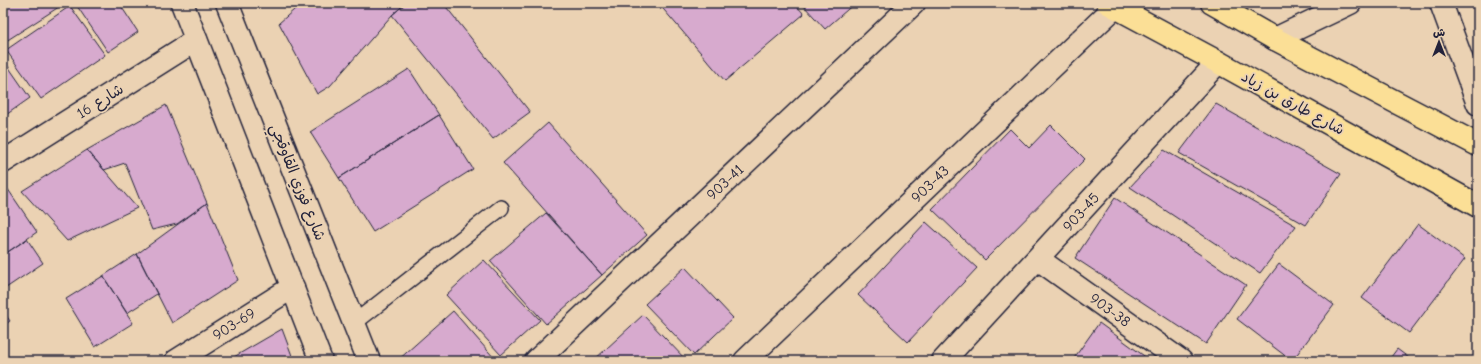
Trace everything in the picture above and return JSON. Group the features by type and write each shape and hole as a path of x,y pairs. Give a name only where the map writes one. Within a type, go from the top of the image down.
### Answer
{"main road":[{"path":"1212,3 1275,40 1478,145"},
{"name":"شارع طارق بن زياد","path":"1112,5 1478,206"}],"street":[{"path":"182,3 321,361"},
{"name":"شارع فوزي القاوقجي","path":"227,3 369,361"},
{"name":"903-41","path":"536,361 914,3"},
{"path":"1275,40 1350,3"},
{"path":"1441,3 1478,104"},
{"name":"903-43","path":"745,361 1112,5"},
{"name":"شارع 16","path":"3,162 196,40"},
{"name":"903-45","path":"943,361 1218,62"},
{"name":"903-38","path":"1038,259 1181,361"},
{"name":"903-69","path":"176,361 293,288"}],"lane":[{"path":"354,324 501,208"}],"building":[{"path":"3,3 65,3 3,43"},
{"path":"75,3 119,3 138,32 108,52"},
{"path":"302,3 406,3 392,15 330,86 317,94 279,23"},
{"path":"406,3 443,3 530,112 493,139 392,15"},
{"path":"658,3 794,3 804,14 725,81"},
{"path":"808,3 855,3 825,29 804,6"},
{"path":"70,6 105,55 41,99 6,50"},
{"path":"3,59 30,98 3,117"},
{"path":"409,69 439,115 339,178 310,132"},
{"path":"1216,104 1341,174 1306,225 1179,153"},
{"path":"166,105 207,203 177,224 152,230 125,163 104,170 87,150"},
{"path":"439,115 473,169 373,232 339,178"},
{"path":"548,123 647,235 602,275 503,163"},
{"path":"1051,125 1085,159 985,260 932,209 1010,129 1029,148"},
{"path":"87,150 137,208 67,241 22,191"},
{"path":"1164,150 1296,226 1260,273 1130,187"},
{"path":"3,182 37,232 5,254 3,252"},
{"path":"1115,198 1246,285 1206,344 1075,258"},
{"path":"207,203 238,280 172,323 137,254"},
{"path":"546,213 602,275 546,324 490,261"},
{"path":"926,222 977,268 908,342 858,295"},
{"path":"1418,224 1465,259 1409,333 1362,298"},
{"path":"27,239 43,263 6,288 3,284 3,255"},
{"path":"137,254 157,294 127,313 103,276"},
{"path":"484,260 540,320 501,355 446,295"},
{"path":"1279,264 1334,305 1292,361 1237,319"},
{"path":"685,267 733,318 694,355 645,304"},
{"path":"103,276 133,323 95,347 66,299"},
{"path":"3,311 10,321 3,326"},
{"path":"453,311 495,359 493,361 397,361"},
{"path":"643,315 687,361 593,361"},
{"path":"1099,323 1151,361 1072,361"},
{"path":"282,329 294,361 227,361"},
{"path":"1397,349 1413,361 1388,361"}]}
